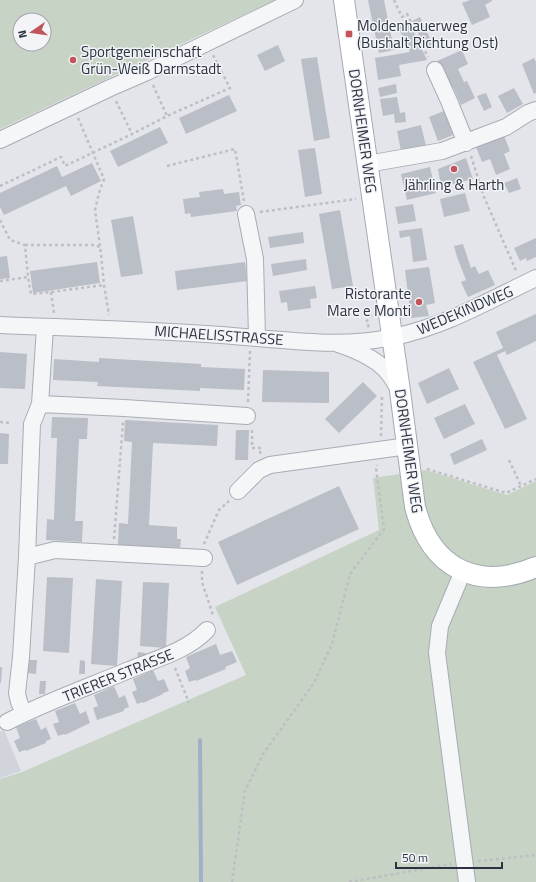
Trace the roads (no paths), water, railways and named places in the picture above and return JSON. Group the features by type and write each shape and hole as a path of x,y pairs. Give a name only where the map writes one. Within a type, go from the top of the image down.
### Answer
{"main road":[{"name":"DORNHEIMER WEG","path":"344,0 416,507 420,523 427,539 440,556 463,571"},
{"path":"463,571 480,575 503,576 523,572 536,567"}],"street":[{"path":"0,140 295,0"},
{"path":"435,70 466,143"},
{"path":"367,164 442,151 506,128 536,110"},
{"path":"246,214 255,259 254,337"},
{"name":"WEDEKINDWEG","path":"392,337 418,331 439,323 529,282"},
{"name":"MICHAELISSTRASSE","path":"0,325 254,337 337,343 392,337"},
{"path":"24,713 17,693 21,657 27,557 32,424 40,404 50,327"},
{"path":"337,343 352,349 380,365 388,373 400,391"},
{"path":"40,404 247,416"},
{"path":"238,491 259,470 270,465 382,451 408,446"},
{"path":"27,557 55,550 204,558"},
{"path":"463,571 440,626 437,653 467,882"},
{"name":"TRIERER STRASSE","path":"7,722 24,713 170,654 198,640 207,630"}],"waterway":[{"path":"200,740 201,882"}],"place":[{"name":"Moldenhauerweg (Bushalt Richtung Ost)","path":"349,34"},
{"name":"Sportgemeinschaft Grün-Weiß Darmstadt","path":"73,60"},
{"name":"Jährling & Harth","path":"454,169"},
{"name":"Ristorante Mare e Monti","path":"419,302"}]}
